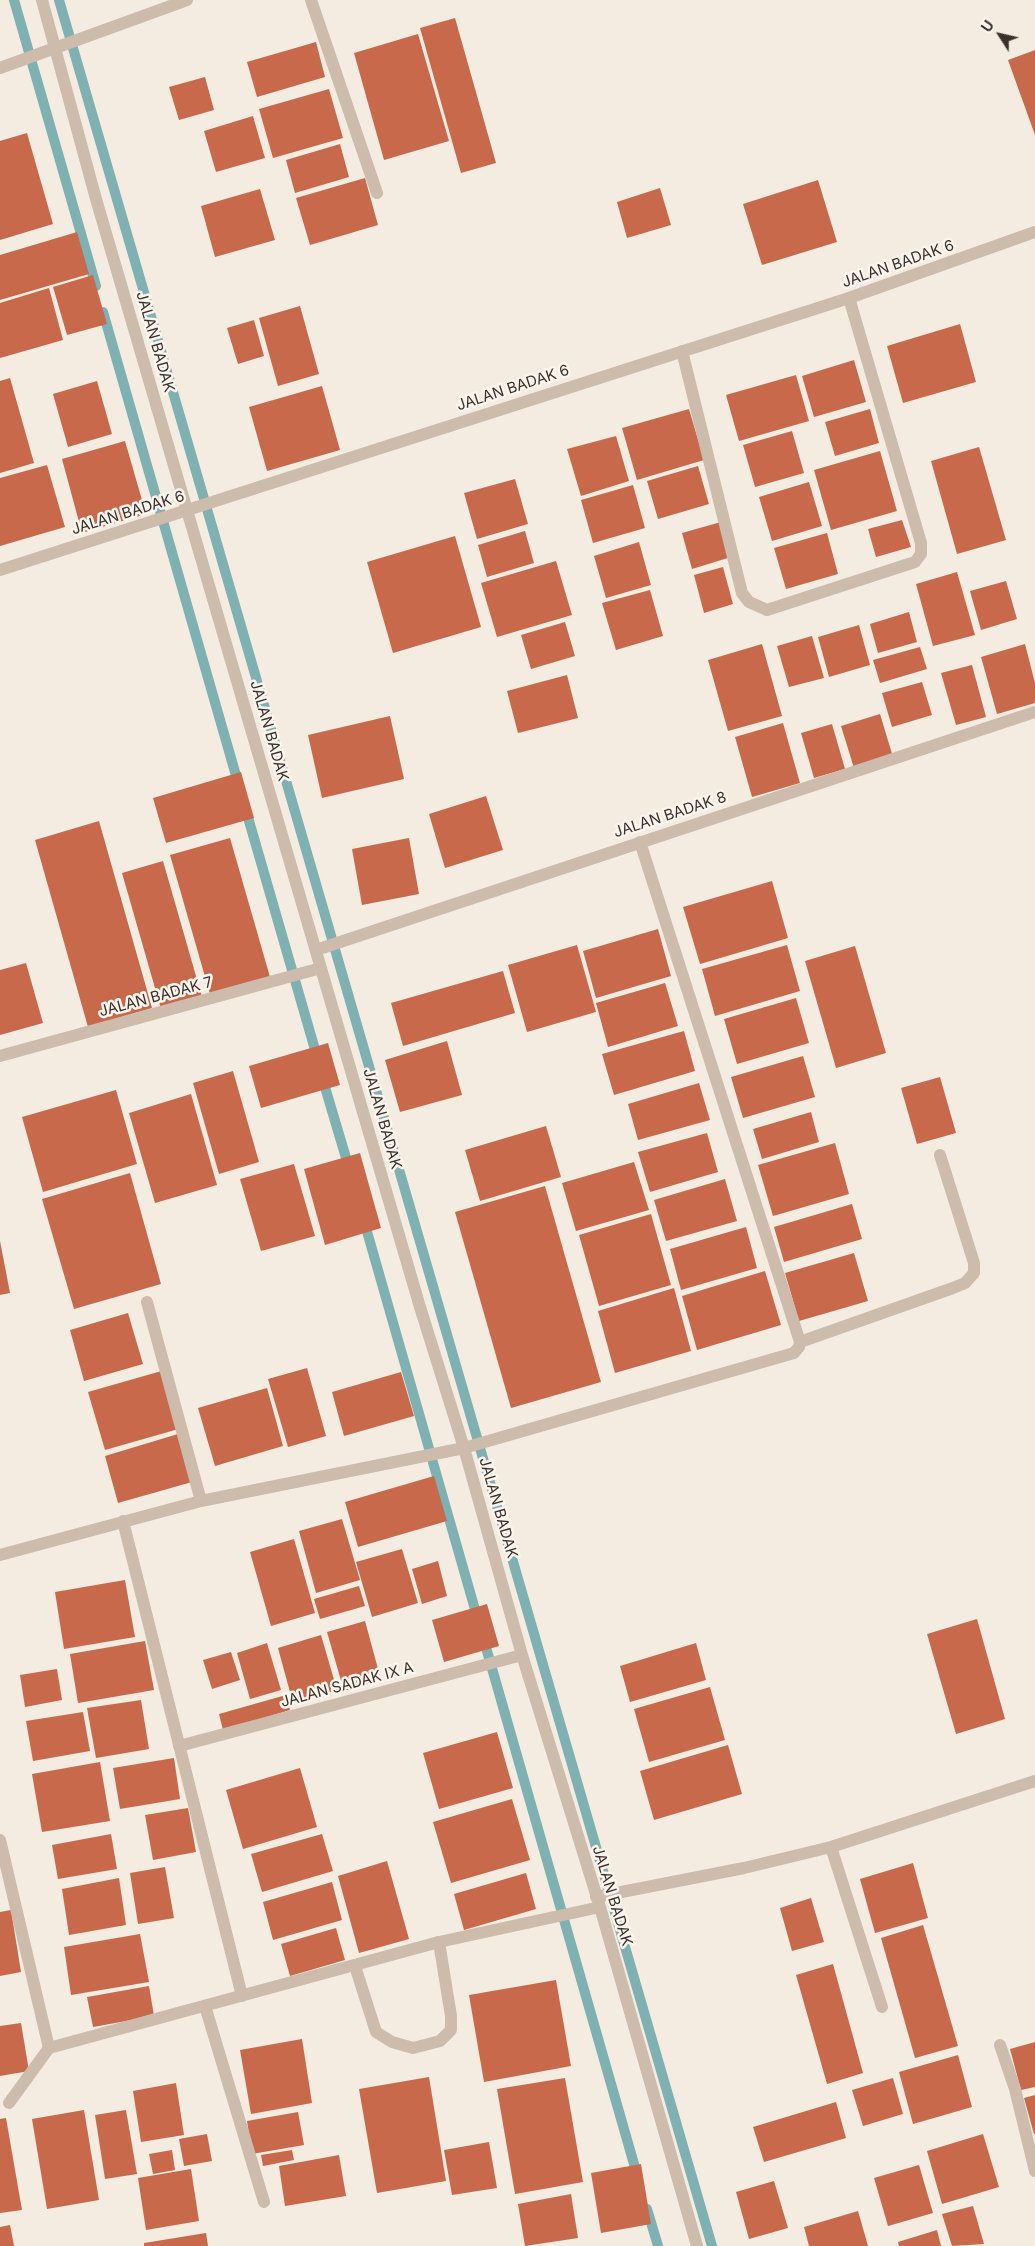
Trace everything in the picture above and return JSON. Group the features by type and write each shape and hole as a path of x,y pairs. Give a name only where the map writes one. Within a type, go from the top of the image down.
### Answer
{"street":[{"name":"JALAN BADAK","path":"42,0 96,199 450,1407 464,1448 522,1655 598,1902 697,2246"},
{"path":"0,68 187,0"},
{"path":"311,0 377,193"},
{"name":"JALAN BADAK 6","path":"0,570 849,298 1035,232"},
{"path":"682,351 742,593 744,598 754,605 767,610 916,562 921,554 921,543 849,298"},
{"name":"JALAN BADAK 8","path":"316,950 1035,712"},
{"path":"0,1555 202,1501 464,1448 794,1353 800,1347 800,1342 640,842"},
{"name":"JALAN BADAK 7","path":"0,1056 321,968"},
{"path":"800,1342 953,1288 965,1283 974,1273 974,1263 940,1155"},
{"path":"147,1302 202,1501"},
{"path":"123,1521 242,1996"},
{"name":"JALAN SADAK IX A","path":"179,1746 522,1655"},
{"path":"9,2103 49,2048 439,1942 831,1847 1035,1781"},
{"path":"0,1840 49,2048"},
{"path":"831,1847 882,2007"},
{"path":"355,1966 376,2032 392,2042 413,2048 440,2041 451,2030 451,2016 439,1942"},
{"path":"205,2006 264,2202"},
{"path":"1000,2045 1015,2089 1035,2170"}],"building":[{"path":"455,18 496,163 461,173 420,28"},
{"path":"418,34 449,141 384,160 354,53"},
{"path":"316,42 325,77 257,97 247,62"},
{"path":"1035,50 1035,135 1008,60"},
{"path":"205,77 214,110 179,120 169,87"},
{"path":"329,89 343,138 273,158 259,109"},
{"path":"253,116 265,158 216,172 204,131"},
{"path":"27,133 53,224 0,240 0,141"},
{"path":"340,144 349,177 295,193 286,160"},
{"path":"365,178 378,225 310,245 296,198"},
{"path":"818,180 837,242 762,265 743,204"},
{"path":"660,188 671,225 627,238 617,202"},
{"path":"260,189 275,240 215,257 201,206"},
{"path":"77,232 89,274 0,300 0,255"},
{"path":"93,275 107,324 67,335 53,287"},
{"path":"49,288 63,340 0,358 0,303"},
{"path":"300,306 319,374 278,386 259,318"},
{"path":"254,320 264,356 238,364 227,328"},
{"path":"960,324 976,382 903,403 887,346"},
{"path":"854,360 866,402 814,417 802,376"},
{"path":"796,375 809,421 739,441 726,395"},
{"path":"10,378 34,463 0,473 0,381"},
{"path":"97,381 112,434 68,447 53,394"},
{"path":"322,386 340,450 267,471 249,407"},
{"path":"689,409 704,460 637,480 622,428"},
{"path":"870,409 879,443 835,456 825,422"},
{"path":"792,431 804,473 755,487 743,445"},
{"path":"616,436 629,481 581,496 567,449"},
{"path":"125,441 146,514 82,533 62,459"},
{"path":"979,447 1006,540 957,554 931,461"},
{"path":"880,451 897,511 831,530 814,470"},
{"path":"47,465 65,527 0,546 0,478"},
{"path":"698,466 709,504 658,519 647,481"},
{"path":"515,479 528,524 477,539 464,493"},
{"path":"809,482 822,526 772,541 759,497"},
{"path":"633,485 645,528 593,543 581,500"},
{"path":"902,520 911,547 876,557 868,529"},
{"path":"721,522 731,557 692,569 682,533"},
{"path":"525,531 534,563 487,577 478,545"},
{"path":"827,533 838,574 786,589 774,548"},
{"path":"455,536 481,627 393,653 367,562"},
{"path":"639,542 651,585 606,598 594,556"},
{"path":"556,561 572,615 497,637 481,583"},
{"path":"723,567 733,604 704,613 694,575"},
{"path":"957,572 975,635 933,646 916,584"},
{"path":"1006,581 1017,619 981,630 970,591"},
{"path":"650,590 663,636 616,650 602,603"},
{"path":"909,612 917,642 878,653 870,624"},
{"path":"565,622 575,656 531,669 521,635"},
{"path":"859,625 870,665 829,677 818,637"},
{"path":"812,636 824,678 789,687 777,646"},
{"path":"762,644 782,716 728,731 708,660"},
{"path":"1025,644 1035,683 1035,703 997,714 981,657"},
{"path":"920,647 927,669 880,683 873,660"},
{"path":"972,665 986,717 956,725 941,673"},
{"path":"567,675 578,718 518,733 507,691"},
{"path":"922,682 932,715 892,727 882,693"},
{"path":"880,714 893,757 854,768 841,726"},
{"path":"390,716 404,779 322,798 308,735"},
{"path":"783,723 800,783 752,797 735,737"},
{"path":"832,724 845,769 814,778 801,733"},
{"path":"241,772 254,818 166,843 153,798"},
{"path":"486,796 503,850 445,868 429,814"},
{"path":"99,821 152,1008 88,1027 35,840"},
{"path":"230,838 270,977 210,994 170,855"},
{"path":"409,838 419,894 362,905 352,849"},
{"path":"163,861 202,997 161,1009 122,873"},
{"path":"772,881 788,938 700,964 683,907"},
{"path":"658,929 671,976 596,998 583,951"},
{"path":"577,945 596,1012 527,1032 508,965"},
{"path":"787,945 800,991 715,1016 702,969"},
{"path":"855,946 886,1053 836,1068 805,961"},
{"path":"26,963 43,1023 0,1035 0,970"},
{"path":"503,971 515,1013 403,1046 391,1003"},
{"path":"665,983 678,1026 608,1047 596,1003"},
{"path":"796,998 809,1043 737,1064 724,1019"},
{"path":"684,1031 695,1071 614,1095 602,1054"},
{"path":"447,1041 462,1095 400,1112 385,1060"},
{"path":"328,1043 340,1085 261,1108 249,1066"},
{"path":"803,1056 815,1097 743,1118 731,1077"},
{"path":"233,1071 259,1162 219,1174 193,1083"},
{"path":"940,1077 956,1133 917,1144 901,1088"},
{"path":"699,1083 710,1120 638,1140 628,1104"},
{"path":"116,1090 137,1164 43,1192 22,1117"},
{"path":"191,1094 217,1185 155,1203 129,1113"},
{"path":"811,1112 819,1142 762,1159 753,1129"},
{"path":"546,1126 561,1177 480,1201 465,1150"},
{"path":"707,1133 718,1172 650,1192 638,1152"},
{"path":"835,1143 849,1194 773,1216 758,1165"},
{"path":"360,1153 381,1228 325,1245 304,1169"},
{"path":"634,1162 649,1210 576,1231 562,1183"},
{"path":"294,1164 315,1236 261,1251 240,1179"},
{"path":"130,1173 161,1284 74,1309 42,1199"},
{"path":"725,1179 737,1221 666,1241 654,1200"},
{"path":"545,1186 601,1382 511,1408 455,1212"},
{"path":"852,1204 862,1239 784,1262 774,1227"},
{"path":"651,1214 671,1285 599,1306 579,1235"},
{"path":"746,1227 757,1268 681,1290 670,1249"},
{"path":"0,1241 10,1293 0,1295"},
{"path":"854,1253 868,1301 799,1321 785,1273"},
{"path":"765,1271 781,1325 697,1350 682,1296"},
{"path":"674,1288 691,1351 615,1373 598,1311"},
{"path":"128,1313 143,1364 84,1381 70,1330"},
{"path":"307,1368 326,1436 288,1447 268,1379"},
{"path":"165,1370 182,1428 105,1450 88,1392"},
{"path":"401,1372 414,1416 344,1436 332,1392"},
{"path":"267,1388 283,1446 215,1466 198,1408"},
{"path":"178,1434 192,1482 118,1503 105,1456"},
{"path":"434,1476 447,1521 358,1547 345,1502"},
{"path":"342,1519 360,1580 316,1593 299,1531"},
{"path":"294,1539 315,1613 271,1626 250,1552"},
{"path":"402,1549 418,1603 372,1617 356,1562"},
{"path":"438,1561 447,1596 422,1604 412,1569"},
{"path":"125,1580 135,1637 64,1649 55,1592"},
{"path":"359,1586 365,1606 320,1619 314,1599"},
{"path":"487,1604 499,1646 444,1662 432,1620"},
{"path":"977,1619 1005,1719 956,1734 927,1634"},
{"path":"365,1621 381,1680 344,1691 327,1632"},
{"path":"321,1635 337,1690 293,1703 278,1648"},
{"path":"145,1641 154,1690 78,1703 70,1654"},
{"path":"267,1643 281,1690 250,1699 237,1653"},
{"path":"696,1643 706,1680 630,1702 620,1666"},
{"path":"231,1652 240,1680 212,1689 203,1660"},
{"path":"57,1669 62,1700 25,1707 20,1675"},
{"path":"710,1687 725,1740 649,1762 634,1709"},
{"path":"286,1695 290,1710 223,1730 219,1714"},
{"path":"141,1700 149,1749 96,1758 87,1708"},
{"path":"83,1712 90,1751 33,1761 26,1721"},
{"path":"497,1732 513,1788 439,1809 423,1753"},
{"path":"728,1745 742,1794 654,1820 640,1771"},
{"path":"174,1758 180,1799 120,1809 113,1768"},
{"path":"100,1762 110,1821 42,1832 32,1774"},
{"path":"300,1768 317,1827 243,1849 226,1790"},
{"path":"512,1799 530,1860 451,1883 433,1822"},
{"path":"188,1808 196,1852 153,1860 145,1815"},
{"path":"111,1834 117,1869 58,1879 52,1845"},
{"path":"322,1834 333,1871 262,1892 251,1854"},
{"path":"387,1861 409,1939 359,1953 338,1876"},
{"path":"913,1863 928,1918 875,1933 860,1879"},
{"path":"165,1867 174,1918 138,1924 130,1873"},
{"path":"526,1873 536,1909 464,1930 454,1894"},
{"path":"119,1878 126,1925 69,1935 62,1889"},
{"path":"332,1882 342,1920 273,1940 263,1902"},
{"path":"811,1898 824,1942 792,1951 780,1908"},
{"path":"11,1910 21,1972 0,1976 0,1912"},
{"path":"923,1925 958,2046 915,2058 881,1938"},
{"path":"336,1928 345,1960 290,1976 281,1944"},
{"path":"140,1934 149,1982 71,1995 64,1947"},
{"path":"833,1964 863,2073 827,2084 796,1975"},
{"path":"556,1980 571,2066 484,2082 469,1995"},
{"path":"149,1986 154,2016 93,2027 87,1997"},
{"path":"21,2023 29,2071 0,2076 0,2026"},
{"path":"302,2039 312,2103 251,2114 240,2050"},
{"path":"1035,2042 1035,2087 1021,2090 1010,2049"},
{"path":"958,2055 972,2107 913,2124 899,2072"},
{"path":"429,2077 446,2181 377,2193 359,2089"},
{"path":"565,2078 583,2182 515,2194 497,2089"},
{"path":"893,2078 903,2114 863,2126 852,2090"},
{"path":"176,2083 184,2135 141,2142 133,2091"},
{"path":"1035,2095 1035,2134 1034,2134 1024,2098"},
{"path":"836,2102 846,2138 764,2162 753,2127"},
{"path":"84,2110 99,2200 47,2209 32,2119"},
{"path":"126,2110 137,2174 105,2179 95,2115"},
{"path":"298,2112 304,2145 252,2154 247,2121"},
{"path":"6,2118 22,2210 0,2213 0,2119"},
{"path":"207,2134 212,2161 184,2166 179,2139"},
{"path":"983,2134 999,2187 942,2204 927,2151"},
{"path":"489,2142 497,2188 452,2195 444,2150"},
{"path":"172,2150 175,2170 153,2174 149,2154"},
{"path":"292,2150 294,2160 263,2166 261,2155"},
{"path":"339,2155 346,2196 285,2206 279,2166"},
{"path":"641,2164 651,2224 601,2233 591,2173"},
{"path":"919,2165 933,2213 888,2226 874,2178"},
{"path":"191,2169 199,2221 146,2230 138,2178"},
{"path":"774,2181 788,2228 749,2239 736,2192"},
{"path":"571,2194 578,2238 525,2246 518,2204"},
{"path":"973,2206 984,2244 952,2246 942,2214"},
{"path":"858,2211 868,2246 809,2246 804,2227"},
{"path":"10,2225 14,2246 0,2246 0,2227"},
{"path":"937,2230 941,2246 899,2246 898,2242"},
{"path":"206,2233 208,2246 144,2246 144,2243"}],"waterway":[{"path":"14,0 96,286"},
{"path":"59,0 712,2246"},
{"path":"103,312 239,786"},
{"path":"245,807 318,1060"},
{"path":"322,1077 349,1168"},
{"path":"364,1221 478,1620"},
{"path":"483,1637 638,2178"},
{"path":"647,2209 658,2246"}]}
